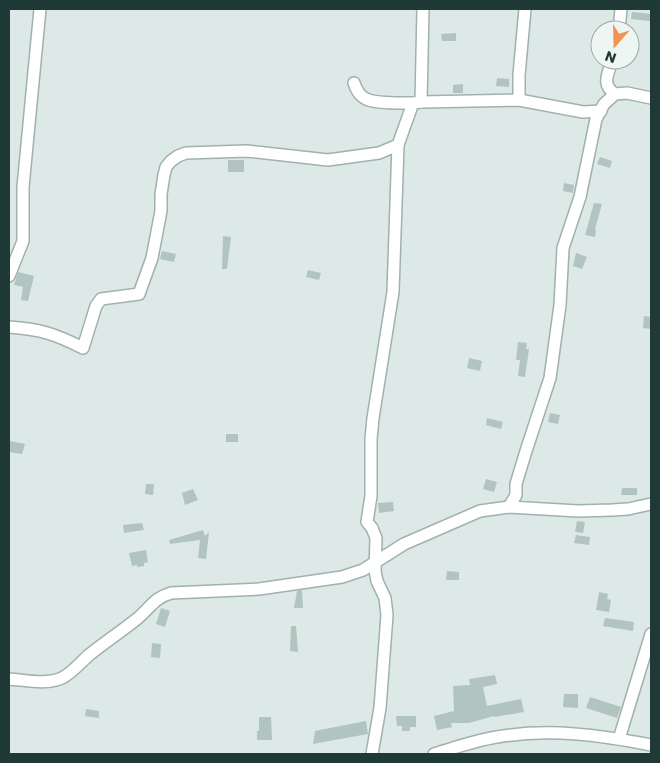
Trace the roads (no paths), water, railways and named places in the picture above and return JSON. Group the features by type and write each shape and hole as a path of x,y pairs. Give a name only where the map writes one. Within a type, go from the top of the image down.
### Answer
{"street":[{"path":"9,276 23,241 24,187 40,9"},
{"path":"372,754 380,708 387,615 385,598 375,571 376,538 367,522 371,496 371,440 393,292 398,144 417,102 423,9"},
{"path":"518,100 525,9"},
{"path":"610,70 608,89 616,94"},
{"path":"354,84 357,92 366,99 390,103 518,100 583,112 601,111"},
{"path":"509,507 516,495 516,484 550,378 560,305 563,248 580,197 596,119 604,104 616,94 627,93 651,98"},
{"path":"9,327 31,328 56,335 82,348 96,306 101,299 139,294 152,258 161,211 161,194 166,167 178,156 186,153 247,151 328,160 379,153 398,144"},
{"path":"9,679 40,682 62,678 103,644 120,633 154,601 171,593 259,589 342,577 363,570 404,544 480,511 509,507 578,511 612,510 651,504"},
{"path":"619,738 651,634"},
{"path":"434,754 497,737 549,733 576,733 619,738 651,745"}]}
